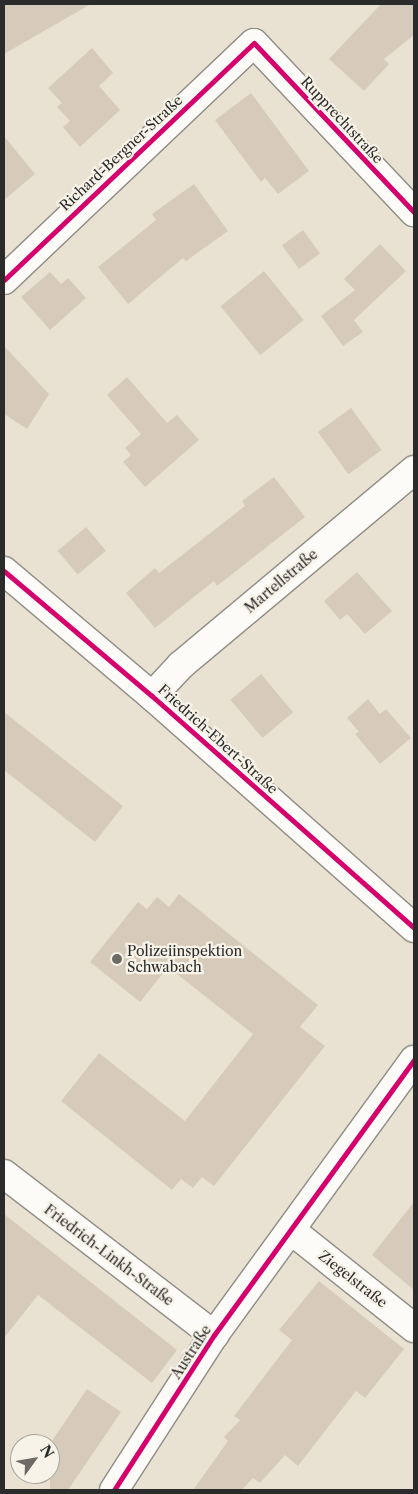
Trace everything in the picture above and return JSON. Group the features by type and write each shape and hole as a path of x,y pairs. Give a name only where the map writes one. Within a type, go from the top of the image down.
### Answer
{"street":[{"name":"Rupprechtstraße","path":"254,43 414,212"},
{"name":"Richard-Bergner-Straße","path":"4,280 254,43"},
{"name":"Martellstraße","path":"152,696 181,664 414,470"},
{"name":"Friedrich-Ebert-Straße","path":"4,571 152,696 414,928"},
{"name":"Austraße","path":"114,1490 214,1335 292,1231 414,1060"},
{"name":"Friedrich-Linkh-Straße","path":"4,1174 214,1335"},
{"name":"Ziegelstraße","path":"292,1231 414,1328"}],"building":[{"path":"4,4 91,4 4,54"},
{"path":"381,4 414,4 414,35 384,59 389,64 364,91 329,59"},
{"path":"92,48 113,73 99,86 120,110 80,147 63,127 70,121 57,107 62,103 48,88"},
{"path":"251,93 309,171 278,194 265,178 261,182 215,120"},
{"path":"4,136 35,174 4,200"},
{"path":"194,184 228,231 186,261 183,258 128,304 98,267 156,220 152,214"},
{"path":"303,230 320,253 299,269 282,245"},
{"path":"380,244 406,271 354,320 363,332 343,346 321,316 355,290 344,279"},
{"path":"264,271 304,320 260,355 220,306"},
{"path":"50,272 61,284 68,278 86,298 50,330 21,297"},
{"path":"4,346 49,394 27,429 4,414"},
{"path":"127,377 167,423 177,415 199,440 145,487 123,462 131,455 125,448 141,434 107,395"},
{"path":"351,408 382,450 348,474 318,432"},
{"path":"274,477 305,517 217,586 214,581 155,628 126,593 155,568 159,573 245,506 242,501"},
{"path":"86,527 106,551 78,575 58,551"},
{"path":"357,572 392,611 365,634 347,614 340,620 324,601"},
{"path":"261,674 293,712 262,738 230,700"},
{"path":"368,699 380,714 386,709 411,738 380,764 355,734 359,732 347,718"},
{"path":"4,712 123,806 95,842 4,770"},
{"path":"179,894 318,1005 300,1027 325,1046 214,1186 202,1177 193,1188 181,1179 172,1190 61,1101 99,1053 185,1121 253,1034 168,967 140,1002 90,962 138,902 147,909 157,897 169,907"},
{"path":"414,1202 414,1290 372,1255"},
{"path":"4,1214 177,1350 152,1383 38,1295 4,1338"},
{"path":"319,1281 404,1349 365,1398 356,1391 298,1466 285,1455 260,1483 253,1478 242,1490 193,1490 228,1441 224,1437 240,1420 234,1416 292,1340 279,1330"},
{"path":"87,1389 121,1412 68,1490 50,1490 50,1484 60,1484 60,1434 57,1434"}],"cycle path":[{"path":"4,280 254,43 414,212"},
{"path":"4,571 152,696 414,928"},
{"path":"114,1490 214,1335 414,1060"}],"place":[{"name":"Polizeiinspektion Schwabach","path":"117,959"}]}
